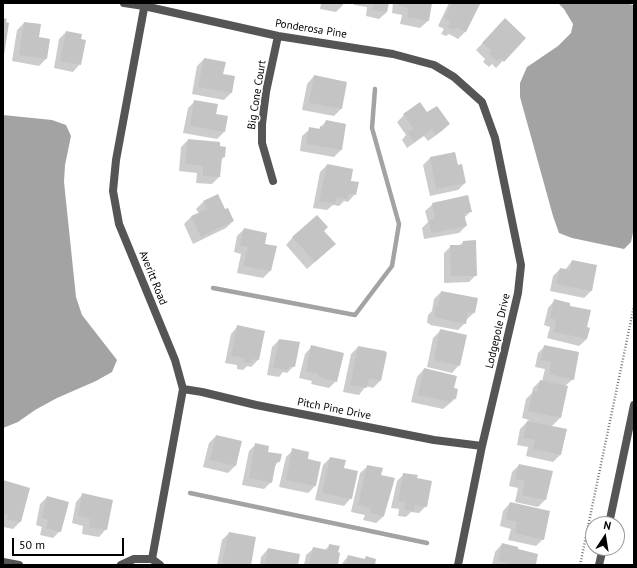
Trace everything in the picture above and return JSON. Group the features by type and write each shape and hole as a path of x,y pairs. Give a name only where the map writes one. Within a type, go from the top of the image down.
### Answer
{"street":[{"name":"Ponderosa Pine","path":"124,3 144,5 278,36 393,54 434,65 454,77 482,102"},
{"name":"Averitt Road","path":"144,5 116,160 113,191 119,224 175,360 184,389 152,560"},
{"name":"Big Cone Court","path":"273,181 262,143 262,124 266,92 278,36"},
{"name":"Lodgepole Drive","path":"458,565 482,446 518,293 521,265 495,138 482,102"},
{"name":"Pitch Pine Drive","path":"184,389 256,405 434,440 482,446"},
{"path":"611,516 634,405"},
{"path":"121,565 134,559 152,560 160,565"},
{"path":"3,562 19,565"}],"path":[{"path":"580,565 634,306"}],"shaded area":[{"path":"558,3 623,3 634,5 634,228 631,242 624,249 572,238 559,233 520,97 520,83 527,67 558,46 571,33 573,24 564,9"},
{"path":"3,115 52,120 66,125 71,136 65,165 64,182 76,297 82,315 117,360 112,372 96,381 57,398 35,410 18,422 3,428"}],"building":[{"path":"373,3 389,3 387,12 372,10"},
{"path":"399,3 432,3 429,21 407,17 408,8 398,6"},
{"path":"452,3 480,4 466,32 456,27 454,30 448,27 450,22 444,18"},
{"path":"3,18 7,19 6,22 9,23 4,55"},
{"path":"505,18 526,38 504,62 500,58 497,61 489,54 492,51 482,43"},
{"path":"24,22 41,24 39,37 50,39 47,59 19,55"},
{"path":"66,31 82,34 81,39 86,40 81,65 60,61"},
{"path":"204,58 226,62 223,74 235,76 232,93 198,87"},
{"path":"314,75 347,82 342,109 309,103"},
{"path":"194,100 218,104 216,114 228,116 225,132 190,126"},
{"path":"420,102 427,112 437,106 450,124 435,135 432,129 414,142 408,132 414,129 403,114"},
{"path":"326,120 346,124 342,150 306,144 309,127 320,129 320,126 324,127"},
{"path":"188,139 220,142 220,146 226,147 225,157 222,157 220,177 203,176 203,166 185,164"},
{"path":"455,152 458,165 462,164 466,183 436,189 430,157"},
{"path":"327,164 353,169 351,181 359,182 356,195 349,194 347,199 337,197 335,204 319,201"},
{"path":"218,194 225,209 228,208 234,221 201,237 191,216 207,209 203,201"},
{"path":"468,195 472,212 464,213 467,226 431,233 429,220 435,219 432,203"},
{"path":"317,215 328,227 324,231 336,244 315,262 292,237"},
{"path":"244,228 267,233 265,244 277,246 271,271 243,266 248,247 240,245"},
{"path":"476,240 477,276 451,276 450,245 463,245 463,241"},
{"path":"572,260 597,265 592,291 556,284 560,268 570,270"},
{"path":"441,291 478,298 475,313 468,312 466,324 437,318 434,316 435,306 438,307"},
{"path":"554,299 570,303 570,306 591,310 587,327 590,328 587,339 554,332 556,320 550,318"},
{"path":"237,325 265,331 259,360 252,359 251,363 243,362 244,358 231,356"},
{"path":"440,329 467,335 460,366 434,360"},
{"path":"279,339 300,342 295,367 290,366 287,370 273,368"},
{"path":"311,345 344,353 337,382 318,377 318,374 306,371"},
{"path":"544,345 579,352 574,380 549,374 551,362 541,360"},
{"path":"358,346 385,351 387,353 381,381 369,378 367,388 350,385"},
{"path":"424,368 457,376 454,388 458,389 456,399 452,398 451,402 418,395"},
{"path":"540,380 568,386 561,418 528,411 533,391 537,392"},
{"path":"527,421 567,429 561,455 533,449 535,440 523,438"},
{"path":"216,435 242,441 236,466 210,460"},
{"path":"255,443 269,446 268,452 282,454 280,462 276,462 272,483 249,478"},
{"path":"292,448 309,452 308,459 321,462 316,486 286,480"},
{"path":"330,457 346,460 344,468 358,471 352,499 322,493"},
{"path":"519,464 553,471 546,500 522,495 525,481 515,479"},
{"path":"367,465 383,468 381,475 395,478 384,516 370,513 371,508 358,505"},
{"path":"403,473 418,475 417,478 432,481 427,507 415,505 414,511 404,509 406,502 398,501"},
{"path":"3,480 30,488 21,522 7,520 8,515 3,514"},
{"path":"82,493 113,500 107,530 89,527 90,519 78,516"},
{"path":"47,496 69,502 61,532 46,528 48,520 42,518"},
{"path":"510,502 550,511 544,540 515,533 517,522 506,519"},
{"path":"229,532 256,537 251,565 232,565 222,563"},
{"path":"502,543 538,554 536,564 539,565 508,565 508,563 498,561"},
{"path":"329,544 340,546 338,552 340,553 338,565 309,565 313,547 328,550"},
{"path":"268,548 300,554 298,565 265,565"},
{"path":"348,555 365,559 366,556 376,559 375,565 346,565"}],"waterway":[{"path":"213,288 355,315 392,266 399,224 372,128 375,89"},
{"path":"190,493 427,543"}]}
